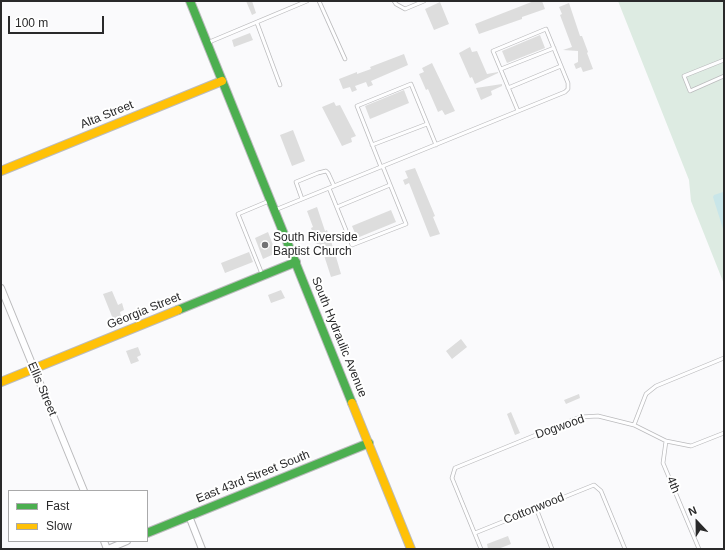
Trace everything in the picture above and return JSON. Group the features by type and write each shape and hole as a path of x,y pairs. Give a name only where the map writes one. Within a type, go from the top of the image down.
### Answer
{"street":[{"name":"South Hydraulic Avenue","path":"190,1 412,549"},
{"name":"Alta Street","path":"1,171 222,80"},
{"name":"Georgia Street","path":"1,382 296,262"},
{"name":"Ellis Street","path":"1,288 84,490"},
{"name":"East 43rd Street South","path":"148,533 369,443"},
{"path":"188,516 202,549"},
{"path":"107,549 125,542"}],"lane":[{"path":"207,43 307,1"},
{"path":"319,1 345,59"},
{"path":"394,1 396,4 405,9 424,1"},
{"path":"256,22 280,85"},
{"path":"275,210 436,146 565,92 568,89 568,83 546,29 493,51 518,111"},
{"path":"501,69 554,48"},
{"path":"724,60 684,76 690,91 724,76"},
{"path":"508,88 561,66"},
{"path":"329,188 352,245 406,224 357,106 411,84 436,146"},
{"path":"372,145 427,124"},
{"path":"302,199 296,182 318,173 326,171 334,186"},
{"path":"337,207 390,185"},
{"path":"263,276 238,214 271,200"},
{"path":"724,358 656,386 646,394 634,425 666,441 691,446 724,433"},
{"name":"Dogwood","path":"475,534 452,478 455,468 580,417 598,416 634,425"},
{"name":"4th","path":"666,441 664,463 699,549"},
{"name":"Cottonwood","path":"475,534 594,485 601,491 625,549"},
{"path":"536,508 552,549"},
{"path":"475,534 481,549"}],"shaded area":[{"path":"618,1 724,1 724,284 691,201 689,180"}],"water":[{"path":"724,192 724,232 713,197 714,195"}],"building":[{"path":"246,1 252,1 256,13 252,15"},
{"path":"534,1 542,1 545,9 522,17 522,19 479,34 475,24"},
{"path":"440,2 449,24 434,30 425,9"},
{"path":"569,3 593,69 583,72 581,67 576,69 574,64 578,62 578,51 563,50 572,47 560,15 562,14 559,7"},
{"path":"250,33 253,40 234,47 232,40"},
{"path":"540,35 545,48 507,63 502,51"},
{"path":"470,47 472,52 477,51 487,74 498,73 475,84 472,77 470,78 459,53"},
{"path":"404,54 408,65 371,81 373,85 368,87 366,82 355,86 357,90 352,92 350,87 343,89 339,79 357,72 357,74 371,69 370,67"},
{"path":"432,63 455,111 445,115 442,110 438,112 428,89 426,90 419,74 424,72 422,68"},
{"path":"502,84 502,86 491,91 492,95 481,100 476,88"},
{"path":"404,90 409,103 370,119 365,106"},
{"path":"334,102 336,106 340,105 356,136 351,138 352,142 342,146 322,107"},
{"path":"293,130 305,161 292,166 280,135"},
{"path":"415,168 435,216 433,217 440,234 430,237 409,183 405,185 403,180 408,178 405,171"},
{"path":"317,207 325,231 327,230 341,274 331,277 321,246 318,247 311,228 313,227 307,211"},
{"path":"391,210 396,222 357,238 352,226"},
{"name":"South Riverside Baptist Church","path":"268,232 276,253 263,259 255,238"},
{"path":"249,252 253,262 225,273 221,263"},
{"path":"281,290 285,298 271,303 268,295"},
{"path":"112,291 118,305 122,303 124,310 120,312 121,316 113,319 103,294"},
{"path":"461,339 467,347 452,359 446,351"},
{"path":"138,347 141,355 137,357 139,361 131,364 126,351"},
{"path":"579,394 580,398 566,404 564,400"},
{"path":"511,412 520,433 515,435 507,414"},
{"path":"508,536 511,544 498,549 488,549 487,544"}],"traffic: fast":[{"path":"190,1 352,403"},
{"path":"178,310 296,262"},
{"path":"148,533 369,443"}],"traffic: slow":[{"path":"1,171 222,81"},
{"path":"1,382 178,310"},
{"path":"352,403 411,549"}],"place":[{"name":"South Riverside Baptist Church","path":"265,245"}]}
